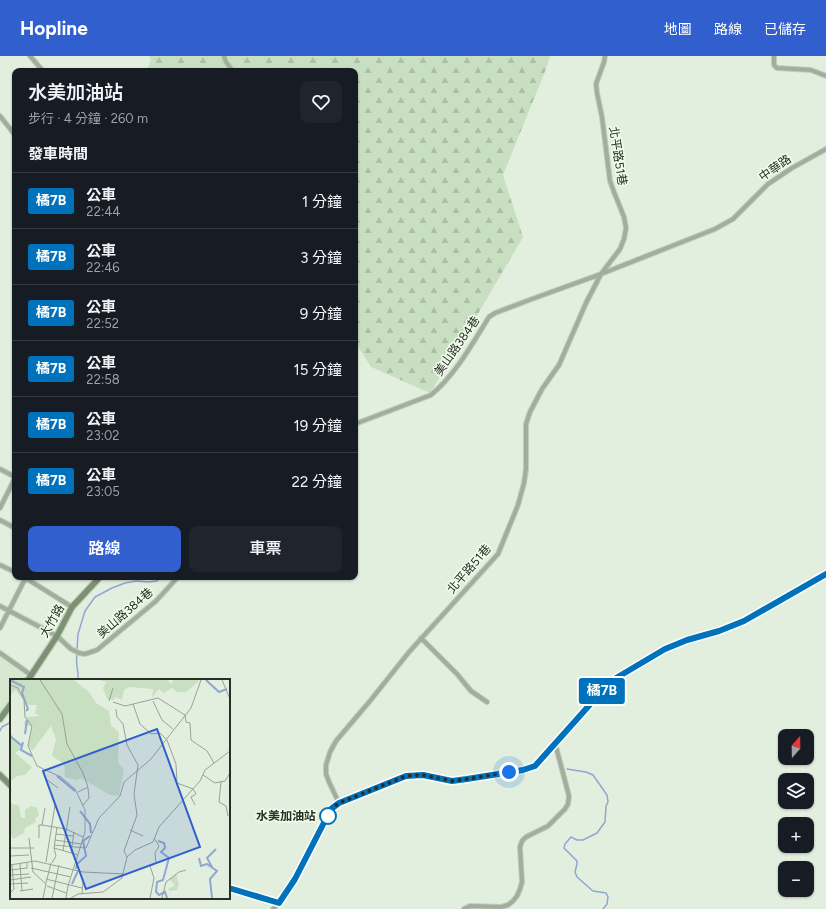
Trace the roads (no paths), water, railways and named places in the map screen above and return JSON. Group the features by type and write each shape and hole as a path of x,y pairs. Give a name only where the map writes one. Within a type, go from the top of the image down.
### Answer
{"street":[{"path":"30,56 40,68"},
{"path":"224,56 231,68"},
{"name":"北平路51巷","path":"339,803 326,774 326,765 330,752 336,741 409,652 498,554 518,505 524,483 526,469 526,424 530,412 542,389 558,365 583,308 601,274 620,249 626,228 624,217 610,181 596,84 605,56"},
{"path":"774,56 774,65 777,68 811,70 826,76"},
{"path":"0,116 12,131"},
{"name":"中華路","path":"601,274 716,229 733,219 768,184 792,168 826,149"},
{"name":"美山路384巷","path":"358,423 431,395 438,390 455,369 489,317 495,313 601,274"},
{"path":"0,469 12,476"},
{"path":"0,508 12,484"},
{"path":"0,520 12,526"},
{"path":"0,564 12,570"},
{"path":"274,909 295,879 331,809 339,803 406,776 423,775 452,781 523,770 535,766 611,681 665,649 744,621 826,574"},
{"path":"0,628 24,580"},
{"path":"30,580 72,607"},
{"name":"大竹路","path":"30,678 57,636 72,607 97,580"},
{"name":"美山路384巷","path":"57,636 71,649 79,653 85,654 97,650 156,601 175,580"},
{"path":"0,606 57,636"},
{"path":"421,638 457,674 471,691 487,702"},
{"path":"0,653 30,678"},
{"path":"0,719 10,705"},
{"path":"464,909 470,906 501,907 508,905 517,896 522,882 520,847 522,841 526,837 548,826 568,804 569,796 555,743"},
{"path":"0,775 10,785"},
{"path":"230,888 279,903"}],"waterway":[{"path":"77,650 78,634 85,611 95,597 125,583 158,580"},
{"path":"77,654 76,661 78,679"},
{"path":"0,731 2,727 10,723"},
{"path":"567,769 586,772 593,775 607,795 608,802 606,806 605,822 597,833 583,840 577,840 571,837 565,844 564,848 577,861 575,872 577,877 593,891 606,893 608,897 607,904 603,909"}],"place":[{"name":"水美加油站","path":"328,816"}]}
